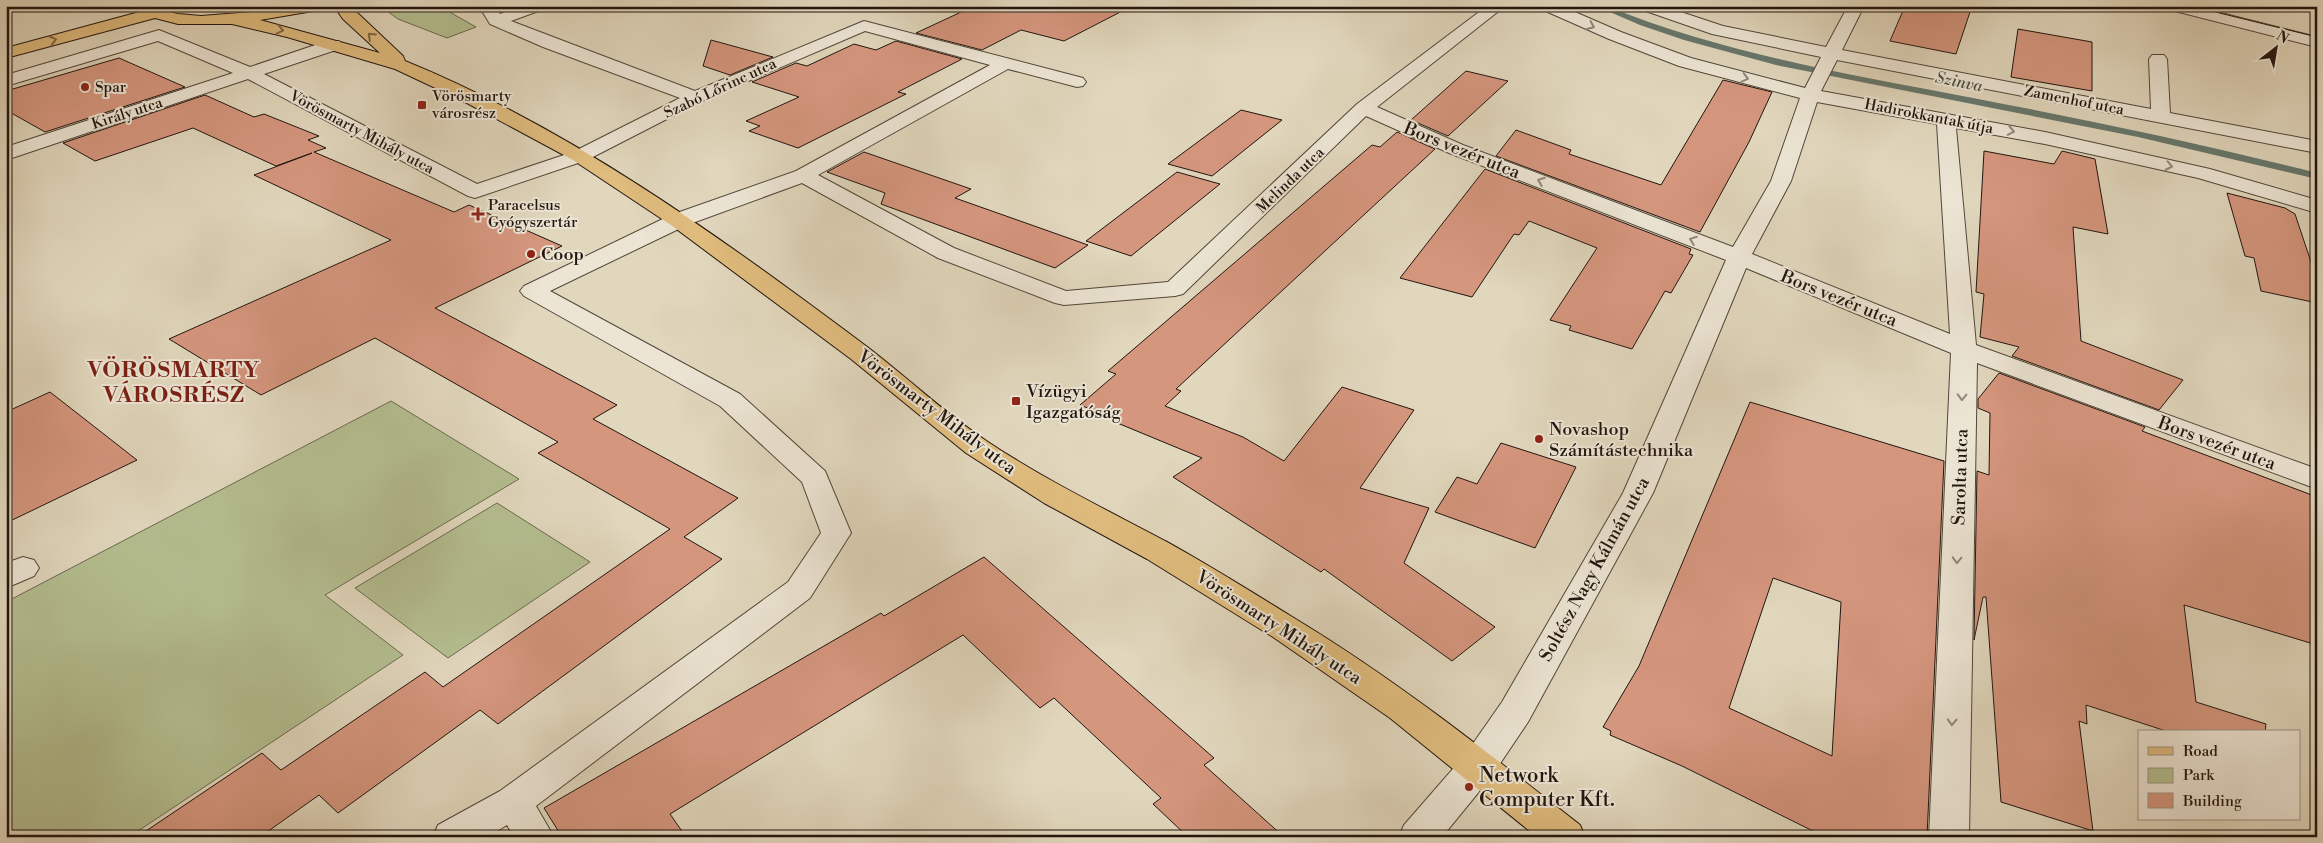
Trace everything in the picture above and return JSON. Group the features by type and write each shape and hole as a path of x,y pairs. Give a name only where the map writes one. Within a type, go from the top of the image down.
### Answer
{"main road":[{"path":"6,40 119,6"},
{"path":"6,54 151,10 192,19 232,19 313,6"},
{"name":"Vörösmarty Mihály utca","path":"342,6 348,16 401,65"},
{"name":"Vörösmarty Mihály utca","path":"232,19 401,65 472,98 580,156 679,220 860,354 976,447 1054,496 1158,551 1284,628 1403,708 1566,837"}],"street":[{"path":"491,13 538,6"},
{"name":"Melinda utca","path":"803,175 946,253 1064,298 1175,289 1364,108 1497,6"},
{"name":"Hadirokkantak útja","path":"1547,6 1597,29 1686,62 2203,173 2314,211"},
{"name":"Zamenhof utca","path":"1646,6 1718,30 1828,59 2161,117 2317,147"},
{"name":"Soltész Nagy Kálmán utca","path":"1418,837 1478,766 1515,712 1638,493 1738,257 1781,181 1813,90 1856,6"},
{"path":"2173,6 2317,42"},
{"path":"2221,6 2317,30"},
{"path":"491,13 549,43 696,97"},
{"name":"Szabó Lőrinc utca","path":"475,192 580,156 696,97 864,26 1006,63"},
{"name":"Vörösmarty Mihály utca","path":"6,81 159,35 249,72 475,192"},
{"name":"Király utca","path":"6,154 333,45"},
{"path":"2158,59 2161,117"},
{"path":"452,837 513,802 799,590 836,533 815,478 730,400 532,291 679,220 803,175 1006,63 1076,82"},
{"name":"Bors vezér utca","path":"1364,108 1416,132 1738,257 1964,348 2317,480"},
{"name":"Sarolta utca","path":"1946,118 1964,348 1949,837"},
{"path":"513,802 535,837"}],"green space":[{"path":"380,6 439,6 476,27 447,38 398,19"},
{"path":"391,401 519,479 325,595 403,655 129,837 6,837 6,602"},
{"path":"497,503 590,562 448,658 355,588"}],"building":[{"path":"974,6 1132,6 1064,41 1021,30 982,50 916,33"},
{"path":"1905,6 1972,6 1956,54 1890,41"},
{"path":"2018,29 2092,42 2092,91 2011,77"},
{"path":"711,40 773,57 730,75 703,66"},
{"path":"896,41 962,59 898,92 906,94 798,148 749,131 760,126 746,121 799,97 752,82 796,63 807,66 854,44 876,50"},
{"name":"Spar","path":"119,58 185,87 45,132 6,110 6,91"},
{"path":"1466,71 1508,81 1448,136 1411,120"},
{"path":"1723,80 1772,92 1749,142 1700,232 1496,156 1516,130 1571,150 1569,154 1661,185"},
{"path":"205,95 254,117 264,114 319,136 308,140 326,148 314,152 454,212 469,205 562,246 435,308 617,405 593,419 738,498 684,537 722,559 498,724 480,710 338,813 319,795 260,837 137,837 262,753 281,770 425,672 443,687 670,529 538,453 558,442 375,338 261,395 169,339 391,240 254,175 312,153 276,166 193,128 95,161 63,143"},
{"path":"1241,110 1282,120 1212,176 1168,164"},
{"path":"1397,132 1435,149 1176,389 1181,391 1165,406 1243,437 1284,461 1342,387 1414,410 1360,488 1429,508 1404,563 1495,627 1452,661 1324,569 1321,572 1173,477 1202,458 1115,422 1118,420 1080,405 1116,374 1108,371 1372,145 1380,147"},
{"path":"1984,151 2054,164 2062,151 2095,159 2108,234 2073,227 2081,341 2183,380 2159,410 2012,356 2019,347 1980,337 1984,294 1976,292"},
{"path":"864,152 971,189 955,198 1088,245 1055,268 881,204 885,193 827,172"},
{"path":"1485,169 1691,249 1689,254 1693,255 1671,293 1665,291 1632,349 1569,330 1571,326 1550,320 1597,248 1529,221 1519,235 1514,234 1472,297 1400,278"},
{"path":"1177,172 1220,184 1131,256 1086,241"},
{"path":"2227,193 2285,208 2295,214 2317,280 2317,303 2261,291 2254,258 2245,256"},
{"path":"1999,373 2145,427 2142,431 2317,497 2317,645 2184,605 2196,702 2266,724 2265,730 2163,730 2086,705 2087,724 2079,721 2093,831 2001,802 1986,597 1983,597 1974,640 1977,471 1989,475 1990,413 1978,408 1978,399"},
{"path":"50,392 137,460 6,523 6,412"},
{"path":"1750,402 1944,461 1927,837 1825,837 1682,766 1610,735 1611,731 1603,727 1639,666","holes":["1773,578 1841,602 1832,756 1729,708"]},
{"path":"1501,443 1576,467 1535,548 1435,512 1457,477 1477,484"},
{"path":"984,557 1214,758 1204,765 1284,837 1188,837 1153,804 1161,798 1054,698 1040,708 963,635 670,814 686,837 562,837 544,808 881,613 884,616"}],"waterway":[{"name":"Szinva","path":"1599,6 1687,38 1776,62 2138,134 2317,176"}],"tram line":[{"path":"2191,6 2317,37"}],"place":[{"name":"Spar","path":"85,87"},
{"name":"Vörösmarty városrész","path":"422,105"},
{"name":"Paracelsus Gyógyszertár","path":"478,214"},
{"name":"Coop","path":"531,254"},
{"name":"Vízügyi Igazgatóság","path":"1016,401"},
{"name":"Novashop Számítástechnika","path":"1539,439"},
{"name":"Network Computer Kft.","path":"1469,787"}],"district":[{"name":"VÖRÖSMARTY VÁROSRÉSZ","path":"174,382"}]}
